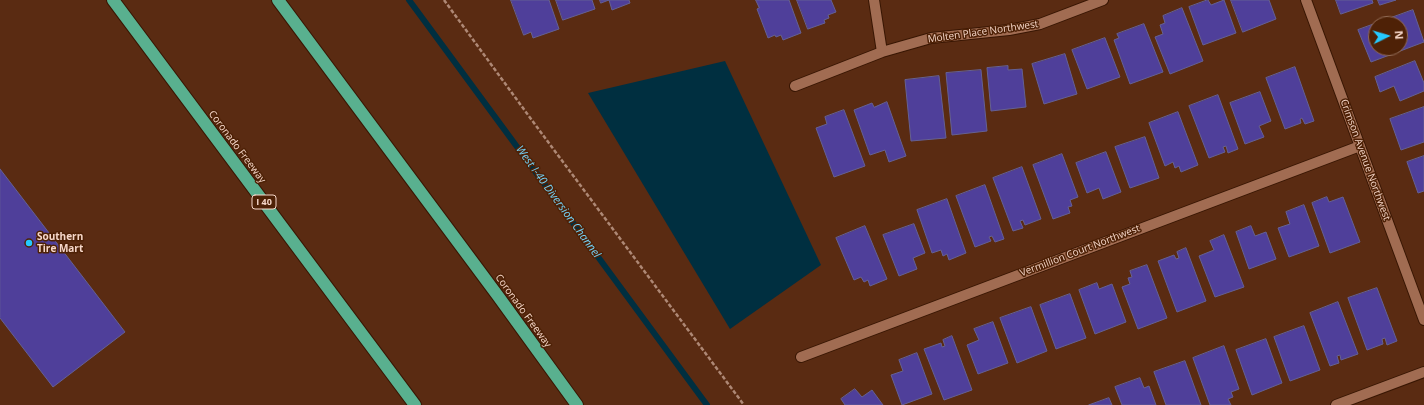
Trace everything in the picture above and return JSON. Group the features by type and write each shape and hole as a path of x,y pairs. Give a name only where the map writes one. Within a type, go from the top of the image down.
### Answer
{"highway":[{"name":"Coronado Freeway","path":"113,0 415,405"},
{"name":"Coronado Freeway","path":"278,0 577,405"}],"street":[{"path":"874,0 882,52"},
{"name":"Molten Place Northwest","path":"795,86 882,52 931,38 1009,30 1040,24 1103,0"},
{"name":"Crimson Avenue Northwest","path":"1306,0 1424,320"},
{"name":"Vermillion Court Northwest","path":"801,357 1360,146"},
{"path":"1336,405 1424,372"}],"path":[{"path":"444,0 744,405"}],"water":[{"path":"725,61 821,265 730,329 588,93"}],"building":[{"path":"511,0 549,0 559,29 533,38 531,32 524,35"},
{"path":"556,0 592,0 595,9 563,20"},
{"path":"600,0 609,0 601,3"},
{"path":"609,0 629,0 630,3 612,10"},
{"path":"756,0 789,0 801,33 783,40 781,35 776,37 775,35 768,38 757,9 759,8"},
{"path":"797,0 831,0 836,12 828,15 829,18 824,20 825,23 808,29"},
{"path":"1208,0 1211,5 1224,0 1236,33 1203,45 1189,7"},
{"path":"1231,0 1269,0 1276,19 1243,32"},
{"path":"1336,0 1372,0 1373,3 1341,14"},
{"path":"1378,0 1396,0 1380,5"},
{"path":"1182,8 1203,61 1170,74 1155,37 1163,34 1160,25 1165,23 1163,16"},
{"path":"1413,10 1424,42 1408,48 1408,16 1396,16"},
{"path":"1144,24 1163,72 1130,84 1114,40 1119,38 1117,34"},
{"path":"1368,26 1368,55 1358,30"},
{"path":"1105,38 1120,77 1087,89 1072,50"},
{"path":"1065,54 1077,94 1044,104 1032,64"},
{"path":"1369,56 1387,56 1371,62"},
{"path":"1415,61 1424,83 1424,91 1400,101 1394,86 1380,92 1375,77"},
{"path":"1008,66 1008,70 1022,69 1026,107 991,111 987,68"},
{"path":"1295,67 1314,121 1305,124 1302,118 1300,119 1301,123 1285,129 1266,78"},
{"path":"981,70 987,131 952,135 946,73"},
{"path":"939,76 946,138 911,141 905,80"},
{"path":"1260,92 1271,121 1259,126 1264,137 1245,144 1230,103"},
{"path":"1218,95 1238,149 1228,153 1226,146 1223,147 1225,152 1209,158 1189,106"},
{"path":"887,102 906,156 889,162 885,150 870,155 854,110 872,103 874,107"},
{"path":"1424,107 1424,142 1401,150 1390,119"},
{"path":"844,110 865,166 834,177 816,128 827,124 825,117"},
{"path":"1178,112 1198,165 1181,172 1179,166 1175,168 1173,162 1165,166 1149,123"},
{"path":"1145,137 1159,178 1130,188 1115,147"},
{"path":"1106,152 1121,192 1103,199 1099,188 1087,193 1076,163"},
{"path":"1062,154 1078,197 1070,200 1072,206 1068,207 1070,213 1053,219 1033,165"},
{"path":"1424,156 1424,191 1418,193 1407,162"},
{"path":"1022,167 1041,219 1025,225 1023,220 1020,221 1023,228 1013,231 993,178"},
{"name":"Southern Tire Mart","path":"0,169 125,332 53,387 0,318"},
{"path":"985,185 1004,239 995,242 992,236 989,237 991,241 975,247 956,196"},
{"path":"1327,197 1329,202 1343,197 1360,242 1330,253 1312,203"},
{"path":"947,199 966,253 949,260 947,254 943,256 941,250 932,253 917,210"},
{"path":"1304,205 1319,246 1289,257 1278,228 1290,224 1286,212"},
{"path":"914,224 925,253 913,258 917,269 899,276 883,235"},
{"path":"865,226 887,279 870,286 868,280 864,282 861,277 854,280 836,238"},
{"path":"1251,226 1255,236 1266,232 1276,259 1249,269 1236,232"},
{"path":"1224,235 1244,287 1215,297 1199,256 1214,250 1210,241"},
{"path":"1186,248 1206,301 1177,312 1158,261 1174,255 1176,259 1179,258 1177,252"},
{"path":"1147,265 1167,318 1138,329 1122,287 1130,284 1128,278 1132,277 1130,271"},
{"path":"1097,283 1099,289 1112,284 1126,322 1095,334 1079,290"},
{"path":"1377,288 1397,341 1387,345 1385,338 1382,339 1383,344 1367,350 1348,298"},
{"path":"1070,294 1086,338 1056,349 1040,305"},
{"path":"1338,302 1358,354 1341,360 1340,355 1337,356 1339,363 1330,366 1310,313"},
{"path":"1031,307 1047,351 1017,363 1000,318"},
{"path":"993,322 1008,363 978,374 967,345 979,340 974,329"},
{"path":"1304,326 1320,370 1290,381 1274,337"},
{"path":"952,336 972,390 944,400 924,349 941,343 942,347 945,346 943,340"},
{"path":"1266,339 1282,383 1252,395 1236,350"},
{"path":"1224,346 1239,389 1231,392 1233,397 1228,399 1231,405 1210,405 1193,358"},
{"path":"917,353 932,394 902,405 891,375 903,371 899,360"},
{"path":"1185,361 1201,405 1166,405 1154,372"},
{"path":"1140,378 1144,388 1149,386 1156,405 1122,405 1115,387"},
{"path":"855,389 862,397 872,390 883,405 845,405 841,399"},
{"path":"1109,398 1112,405 1089,405"}],"waterway":[{"name":"West I-40 Diversion Channel","path":"409,0 707,405"}],"place":[{"name":"Southern Tire Mart","path":"29,243"}]}
